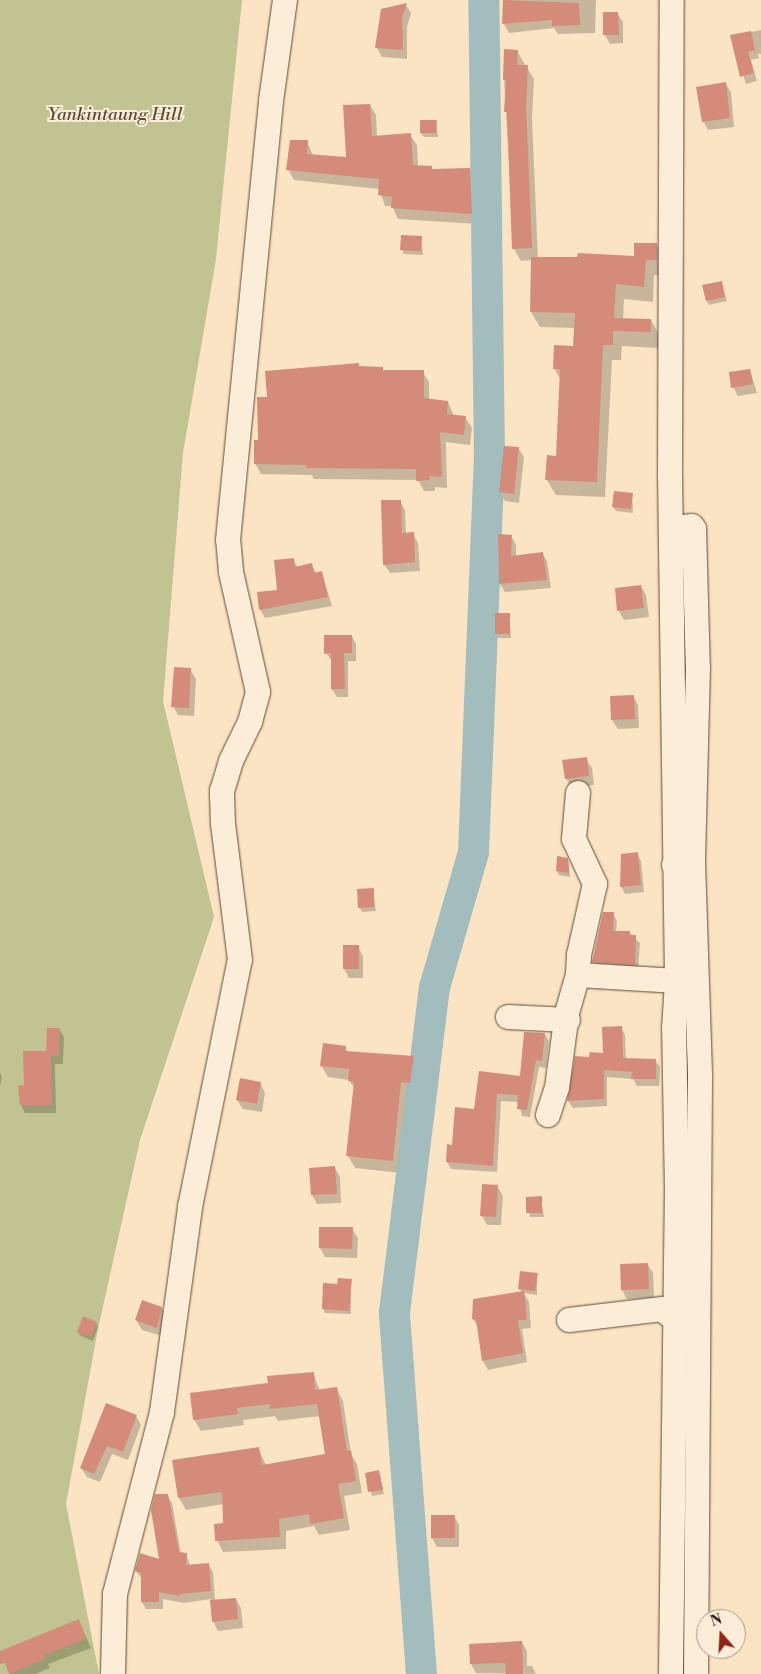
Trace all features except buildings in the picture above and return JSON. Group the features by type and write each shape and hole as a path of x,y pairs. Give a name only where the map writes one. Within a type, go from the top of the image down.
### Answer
{"street":[{"path":"113,1674 116,1594 162,1412 190,1207 240,960 222,824 222,791 230,761 250,722 258,692 231,572 228,540 270,101 285,0"},
{"path":"671,1674 675,1320 685,1012 672,0"},
{"path":"548,1114 558,1088 568,1020 578,974 579,955 595,884 573,832 578,793"},
{"path":"683,864 677,981 700,1078 696,1674"},
{"path":"578,974 677,981"},
{"path":"508,1017 568,1020"},
{"path":"569,1320 662,1309 675,1320"}],"green space":[{"name":"Yankintaung Hill","path":"0,0 242,0 216,259 183,453 163,701 214,917 140,1140 98,1329 66,1504 99,1674 0,1674"}],"waterway":[{"path":"421,1674 394,1312 434,987 473,852 489,460 483,0"}]}
